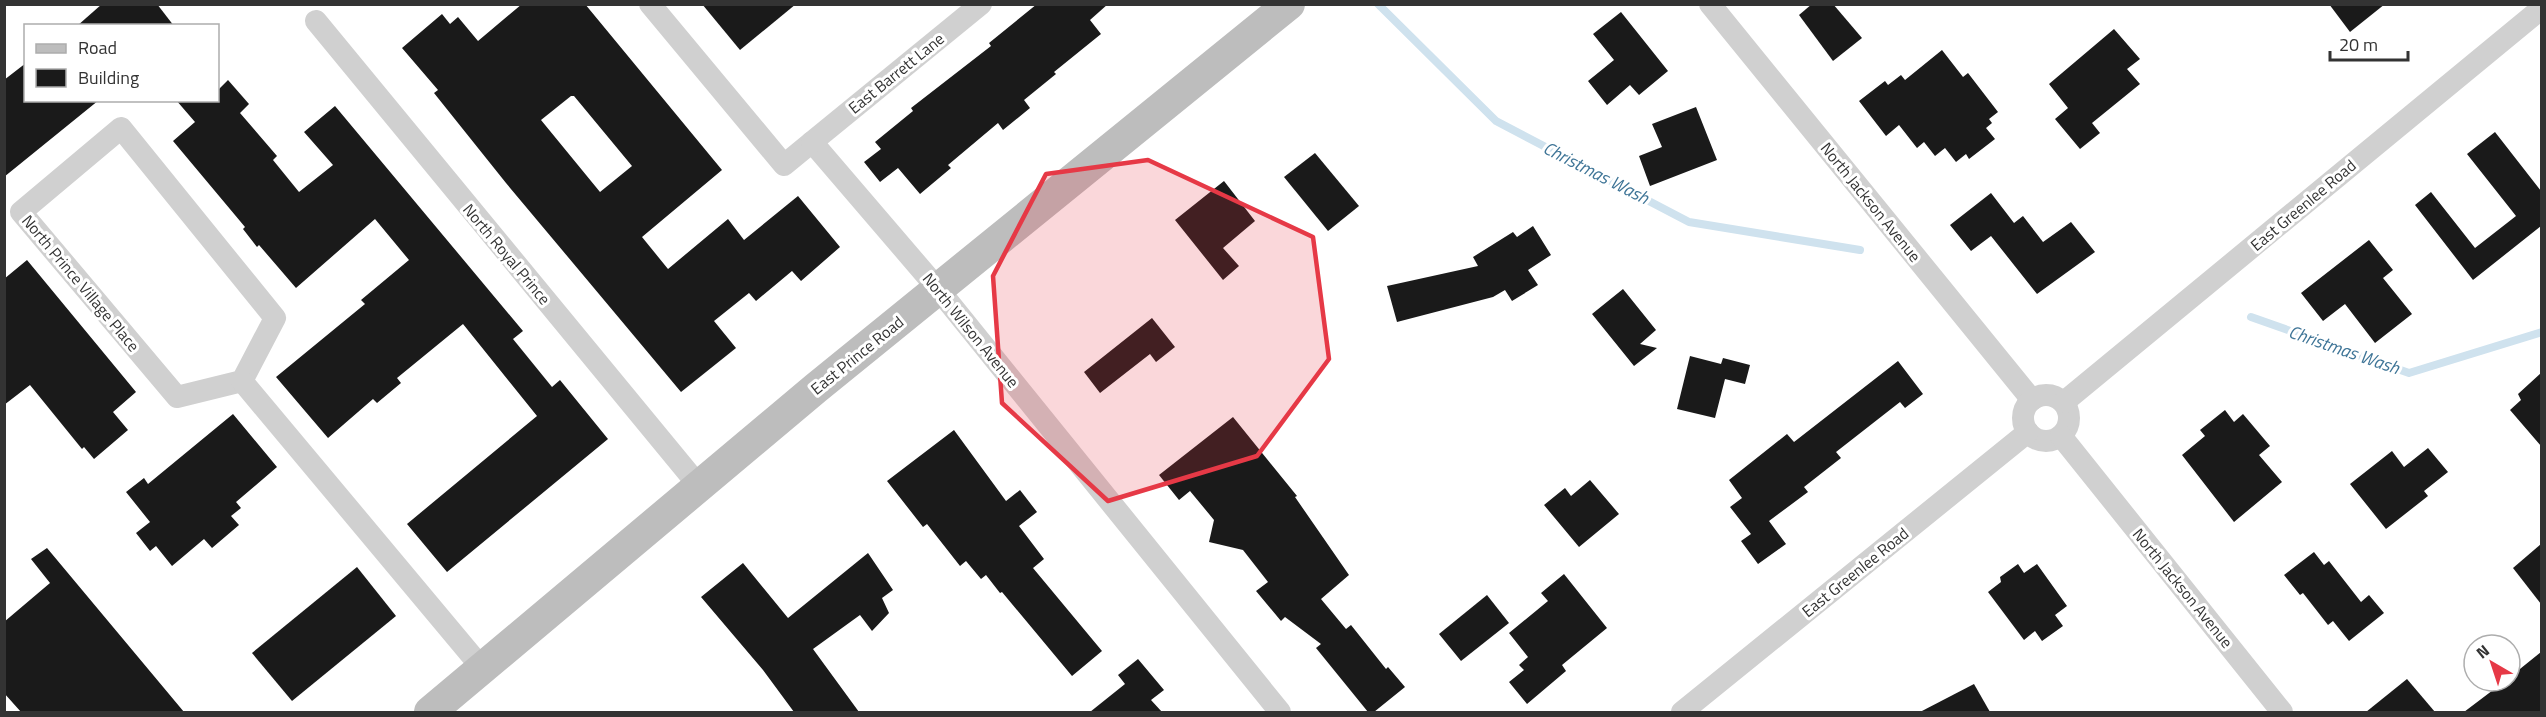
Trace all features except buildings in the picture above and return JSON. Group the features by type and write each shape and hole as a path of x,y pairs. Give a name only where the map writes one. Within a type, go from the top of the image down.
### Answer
{"main road":[{"name":"East Prince Road","path":"430,712 938,289 1289,4"}],"street":[{"path":"650,4 784,165 812,142"},
{"name":"East Barrett Lane","path":"812,142 981,4"},
{"name":"North Jackson Avenue","path":"1710,4 2032,400"},
{"name":"East Greenlee Road","path":"2064,402 2541,8"},
{"name":"North Royal Prince","path":"316,21 699,486"},
{"name":"North Prince Village Place","path":"121,128 276,318 242,381 177,397 21,212 121,128"},
{"name":"North Wilson Avenue","path":"812,142 938,289 1280,712"},
{"path":"242,381 482,668"},
{"path":"2044,394 2052,395 2064,402 2070,416 2066,430 2061,436 2047,441 2040,440 2028,432 2023,419 2024,412 2032,400 2044,394"},
{"name":"East Greenlee Road","path":"1682,712 2028,432"},
{"name":"North Jackson Avenue","path":"2061,436 2282,712"}],"highlighted area":[{"path":"1148,160 1313,237 1329,359 1257,456 1108,501 1002,403 993,276 1046,174"}],"waterway":[{"name":"Christmas Wash","path":"1378,4 1496,121 1689,222 1860,250"},
{"name":"Christmas Wash","path":"2251,317 2409,373 2542,332"}]}
